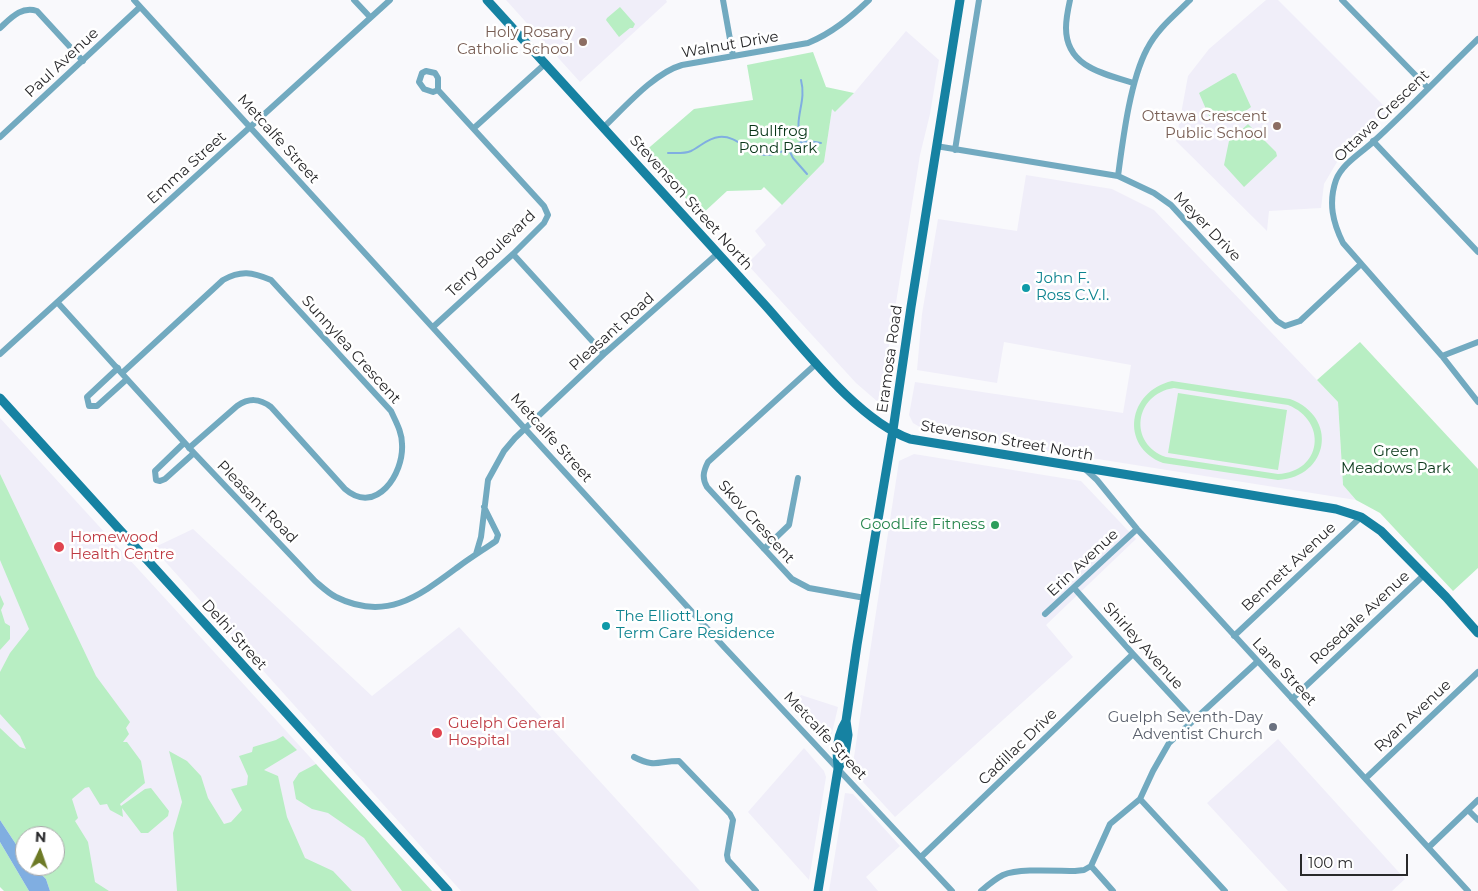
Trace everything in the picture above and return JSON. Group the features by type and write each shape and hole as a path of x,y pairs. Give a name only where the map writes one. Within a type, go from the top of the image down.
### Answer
{"main road":[{"name":"Stevenson Street North","path":"487,0 817,363 855,403 893,430 910,438 1336,509 1361,517 1382,531 1478,633"},
{"name":"Eramosa Road","path":"818,891 838,769 845,754 848,731 846,721 960,0"},
{"name":"Delhi Street","path":"0,398 448,891"}],"street":[{"name":"Metcalfe Street","path":"134,0 719,641 952,891"},
{"path":"354,0 370,18"},
{"name":"Emma Street","path":"0,354 390,0"},
{"path":"722,0 733,56"},
{"path":"955,150 979,0"},
{"path":"1070,0 1066,34 1072,51 1087,66 1100,73 1134,83"},
{"path":"1118,176 1134,83 1147,48 1166,23 1190,0"},
{"path":"1342,0 1428,88"},
{"name":"Walnut Drive","path":"604,127 670,69 733,56 799,46 825,36 866,1"},
{"name":"Paul Avenue","path":"0,137 140,7"},
{"path":"0,28 22,10 30,9 37,11 83,61"},
{"name":"Ottawa Crescent","path":"1478,40 1347,164 1337,178 1332,197 1335,228 1343,243 1442,356 1478,402"},
{"path":"474,128 546,64"},
{"name":"Terry Boulevard","path":"433,326 513,254 544,223 548,215 544,206 438,90"},
{"path":"1373,141 1478,252"},
{"name":"Meyer Drive","path":"936,146 1118,176 1147,189 1171,205 1277,321 1285,326 1300,321 1361,264"},
{"path":"513,254 604,354"},
{"name":"Pleasant Road","path":"476,554 481,537 488,480 504,451 604,354 717,254"},
{"name":"Sunnylea Crescent","path":"122,373 97,406 89,406 87,397 122,373 223,280 234,274 258,274 271,280 391,411 399,426 402,444 401,460 395,476 384,490 372,498 358,498 345,489 270,407 262,401 244,401 237,406 189,448 155,471 156,480 165,480 189,448"},
{"name":"Pleasant Road","path":"58,303 189,448 315,581 335,596 354,604 380,607 406,602 428,589 496,541 498,535 484,507"},
{"path":"1442,356 1478,342"},
{"name":"Skov Crescent","path":"817,363 708,462 703,472 704,481 707,488 792,579 803,586 865,598"},
{"name":"Lane Street","path":"1084,468 1097,480 1137,529 1257,662 1366,778 1468,891"},
{"path":"764,548 789,525 798,478"},
{"name":"Bennett Avenue","path":"1234,636 1361,517"},
{"name":"Erin Avenue","path":"1046,614 1137,529"},
{"name":"Rosedale Avenue","path":"1292,700 1424,575"},
{"name":"Shirley Avenue","path":"1074,588 1194,720"},
{"name":"Cadillac Drive","path":"921,857 1133,654"},
{"path":"981,891 990,882 1005,874 1020,871 1075,871 1084,870 1091,866 1110,824 1140,799 1169,743 1257,662"},
{"name":"Ryan Avenue","path":"1366,778 1478,672"},
{"path":"634,757 654,764 670,761 679,762 727,810 734,820 727,855 728,860 756,891"},
{"path":"1140,799 1225,891"},
{"path":"1428,847 1478,800"},
{"path":"1468,810 1478,820"},
{"path":"1091,866 1113,891"}],"shaded area":[{"name":"Holy Rosary Catholic School","path":"506,0 666,0 667,2 580,82"},
{"name":"Ottawa Crescent Public School","path":"1266,0 1278,0 1389,111 1337,162 1324,184 1321,208 1269,211 1267,231 1176,141 1188,76 1209,49"},
{"path":"906,31 939,60 930,114 920,155 880,401 878,402 856,383 747,264 766,245 755,231 824,162 832,108 835,112 854,93"},
{"path":"1026,175 1112,189 1154,210 1338,402 1343,485 1356,500 984,441 925,430 913,423 909,415 915,382 1123,413 1131,365 1004,342 997,383 917,370 922,314 938,219 1017,231"},
{"name":"Homewood Health Centre","path":"0,418 432,891 51,891 53,876 65,876 65,826 17,826 0,805"},
{"path":"914,454 1081,481 1136,539 1046,625 1073,657 895,817 852,770 899,461"},
{"name":"Guelph General Hospital","path":"193,529 372,696 459,627 700,891 461,891 153,548"},
{"path":"801,695 838,707 829,746 792,705"},
{"path":"1278,739 1405,879 1392,891 1288,891 1207,803"},
{"path":"804,748 824,771 826,777 809,880 748,812"},
{"path":"845,793 853,794 900,846 866,877 878,891 829,891"}],"green space":[{"path":"620,7 635,24 633,28 630,28 619,37 606,20"},
{"name":"Bullfrog Pond Park","path":"813,52 826,87 854,93 835,112 832,109 824,162 782,205 764,187 761,190 727,191 701,215 644,152 694,109 753,100 747,65"},
{"path":"1233,73 1236,74 1251,107 1232,121 1209,116 1199,93"},
{"path":"1248,124 1276,152 1277,156 1244,187 1224,165 1229,141"},
{"name":"Green Meadows Park","path":"1360,342 1478,469 1478,568 1453,591 1380,513 1356,500 1343,485 1338,402 1317,380"},
{"path":"1172,381 1290,399 1306,408 1316,419 1321,432 1322,445 1317,458 1308,469 1295,476 1278,480 1163,463 1149,455 1140,444 1135,432 1135,419 1138,407 1146,396 1157,387","holes":["1174,388 1288,405 1301,412 1310,422 1314,433 1314,445 1311,456 1304,465 1293,471 1278,474 1166,457 1154,451 1146,442 1141,431 1144,409 1151,399 1161,392"]},
{"path":"1178,393 1287,410 1278,470 1168,453"},
{"path":"0,474 96,676 130,722 126,728 129,734 123,742 127,742 141,761 145,783 120,804 121,806 145,789 151,788 169,811 168,816 148,833 141,833 122,808 123,817 110,810 107,804 100,805 89,787 72,799 78,818 75,821 88,842 95,882 109,891 50,891 43,876 65,876 65,826 15,826 15,843 0,820 0,728 20,747 26,749 20,736 0,714 0,672 10,653 29,629 0,560"},
{"path":"0,595 4,604 1,610 5,623 10,626 10,639 0,650"},
{"path":"283,736 297,750 264,770 278,776 287,817 305,858 333,871 352,891 177,891 173,833 182,802 169,751 187,761 201,776 208,798 224,824 231,822 242,810 231,789 247,785 248,776 239,756 252,752 253,747"},
{"path":"316,764 432,891 402,891 364,838 328,813 312,809 296,799 293,782 299,773"},
{"path":"0,842 15,867 15,876 20,876 29,891 4,891 0,887"}],"water":[{"path":"0,820 15,843 15,867 0,842"},
{"path":"20,876 43,876 50,891 29,891"}],"waterway":[{"path":"801,80 802,96 798,125 801,141"},
{"path":"668,153 688,152 719,137 732,139 759,154 765,155 779,153 803,142 821,143"},
{"path":"788,148 793,158 807,174"}],"place":[{"name":"Holy Rosary Catholic School","path":"583,42"},
{"name":"Ottawa Crescent Public School","path":"1277,126"},
{"name":"John F. Ross C.V.I.","path":"1026,288"},
{"name":"GoodLife Fitness","path":"995,525"},
{"name":"Homewood Health Centre","path":"59,547"},
{"name":"The Elliott Long Term Care Residence","path":"606,626"},
{"name":"Guelph Seventh-Day Adventist Church","path":"1273,727"},
{"name":"Guelph General Hospital","path":"437,733"}]}
